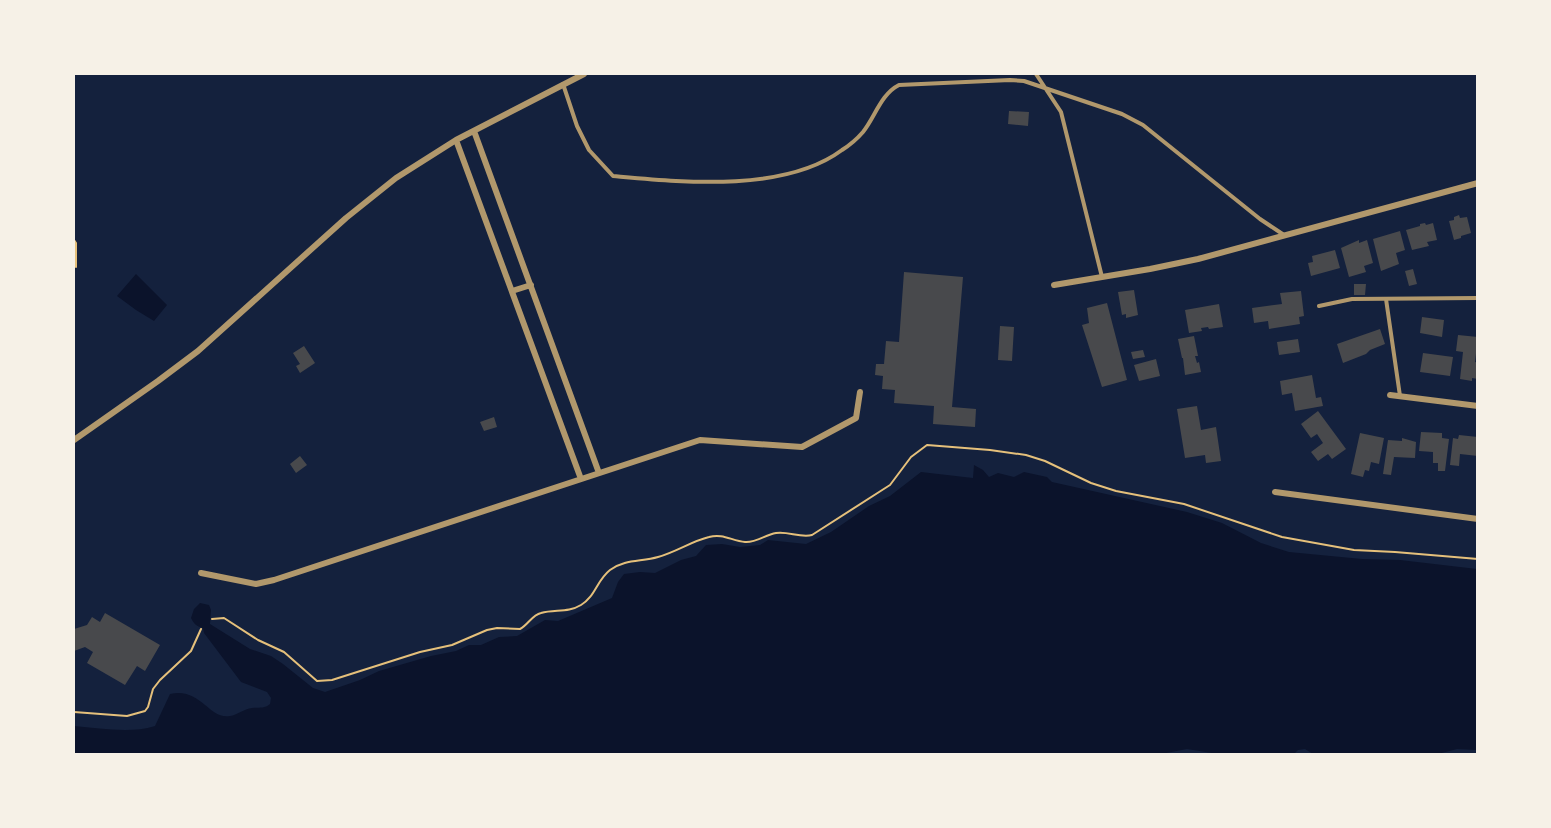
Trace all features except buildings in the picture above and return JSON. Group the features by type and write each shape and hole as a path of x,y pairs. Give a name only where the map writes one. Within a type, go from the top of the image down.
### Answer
{"street":[{"path":"74,440 198,351 388,184 430,154 584,74"},
{"path":"474,131 599,472"},
{"path":"456,140 581,479"},
{"path":"1054,285 1198,259 1478,183"},
{"path":"512,291 531,285"},
{"path":"201,573 245,582 264,583 700,440 802,447 856,418 860,392"},
{"path":"1390,395 1478,406"},
{"path":"1275,492 1478,519"}],"lane":[{"path":"1036,74 1061,112 1102,277"},
{"path":"563,84 570,110 589,150 613,176 700,181 747,180 776,176 805,169 831,158 863,132 881,102 899,85 1024,81 1122,114 1143,124 1260,219 1284,235"},
{"path":"1318,306 1352,299 1478,298"},
{"path":"1386,299 1400,397"}],"path":[{"path":"74,240 76,267"},
{"path":"212,619 224,618 284,652 317,681 332,680 420,652 452,645 487,630 520,629 543,612 574,609 590,599 603,578 614,568 632,561 657,558 709,537 726,536 743,542 751,542 776,533 786,532 805,537 812,535 890,485 910,457 927,446 1026,455 1098,485 1184,504 1282,537 1354,550 1478,559"},
{"path":"74,712 127,716 145,711 153,689 191,651 201,630"}],"water":[{"path":"136,274 167,305 154,321 117,296"},
{"path":"974,465 989,477 998,473 1014,477 1024,472 1047,477 1052,482 1187,512 1222,523 1261,543 1289,552 1400,560 1477,569 1477,750 1457,749 1438,754 1313,754 1305,749 1298,750 1294,754 1218,754 1187,749 1161,754 74,754 74,726 125,730 155,726 170,694 190,695 223,716 270,704 271,698 267,692 241,682 204,633 203,628 193,622 191,618 194,609 200,603 209,605 210,624 250,649 271,656 313,688 325,692 379,671 456,651 469,645 481,645 499,637 517,636 545,620 558,621 612,598 624,574 655,573 681,560 696,556 706,545 722,544 740,547 760,545 768,540 806,544 831,532 869,506 890,496 921,472 973,478"}]}
